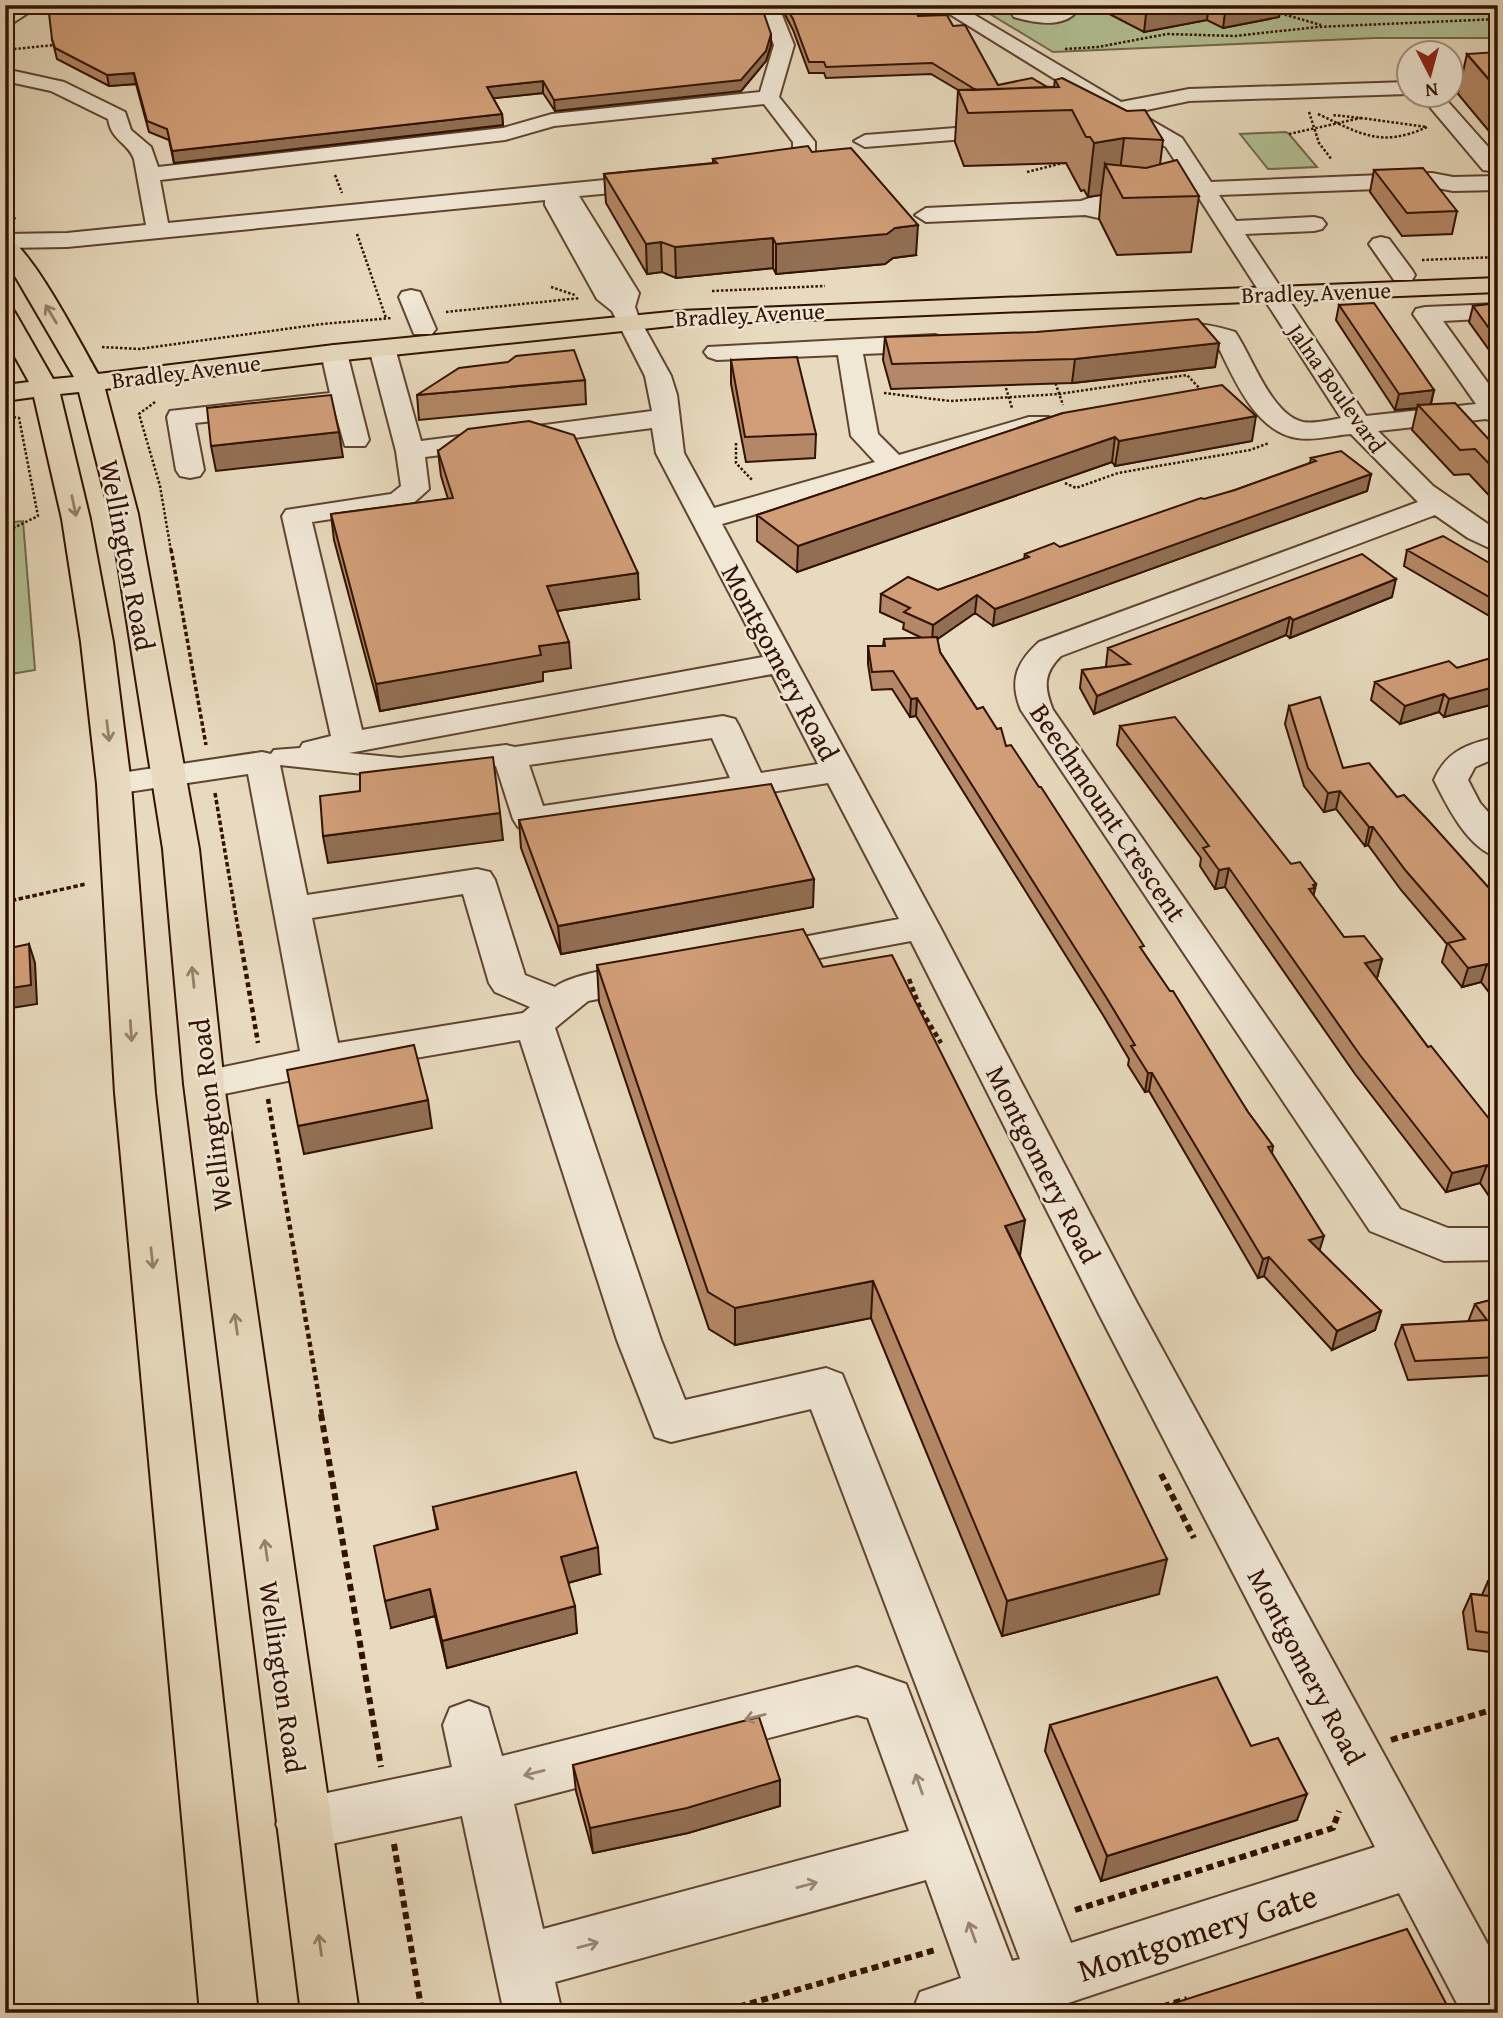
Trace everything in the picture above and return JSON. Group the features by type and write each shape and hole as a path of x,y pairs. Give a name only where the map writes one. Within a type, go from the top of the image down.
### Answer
{"main road":[{"name":"Wellington Road","path":"10,249 91,365 124,514 181,849 204,1084 330,2013"},
{"name":"Bradley Avenue","path":"1268,286 1392,260 1498,271"},
{"name":"Bradley Avenue","path":"5,376 24,393 91,365 417,314 625,315 772,312 1268,286 1498,285"},
{"name":"Bradley Avenue","path":"91,365 334,353 625,315"},
{"name":"Wellington Road","path":"6,317 24,393 76,519 97,642 114,785 135,1093 229,2013"}],"street":[{"path":"5,22 22,10 22,5"},
{"path":"768,5 784,45 769,97"},
{"name":"Jalna Boulevard","path":"944,5 1121,108 1174,143 1360,427 1390,464 1438,503 1498,543"},
{"path":"973,22 1018,9 1054,17 1066,13 1069,10 1066,5"},
{"path":"7,77 45,82 108,108 118,116 121,132 140,147 158,230"},
{"path":"1092,114 1189,95 1394,88"},
{"path":"737,174 778,166 804,152 804,142 769,97"},
{"path":"147,175 505,134 552,120 769,97"},
{"path":"1441,108 1491,165 1498,165"},
{"path":"865,141 1027,127"},
{"path":"10,249 158,230 678,180"},
{"path":"1188,205 1211,197 1432,180 1453,184 1498,183"},
{"name":"Montgomery Road","path":"558,191 556,205 609,299 625,315 658,376 663,389 664,418 670,453 922,927 1121,1314 1493,2013"},
{"path":"926,215 1085,208"},
{"path":"1230,228 1314,224"},
{"path":"10,249 32,240 67,240"},
{"path":"1126,334 1206,331 1226,337 1251,384 1280,422 1300,431 1494,413 1425,314 1498,311"},
{"path":"717,352 966,344"},
{"path":"849,347 864,436 894,466"},
{"path":"349,743 296,516 399,501 415,489 410,451 382,348"},
{"path":"334,353 355,440"},
{"path":"1203,391 1251,384"},
{"path":"190,470 180,417 345,400"},
{"path":"705,520 894,466 1063,404"},
{"path":"410,451 664,418"},
{"name":"Beechmount Crescent","path":"1438,503 1050,649 1036,661 1029,678 1030,693 1037,710 1385,1220 1444,1245 1498,1244"},
{"path":"114,785 274,760 349,743 782,663"},
{"path":"274,760 400,768 500,755 510,758 723,726 750,785"},
{"path":"1498,747 1473,752 1456,765 1451,780 1465,807 1498,846"},
{"path":"510,758 530,819 839,771"},
{"path":"274,760 292,909 322,1060"},
{"path":"292,909 477,880 509,983 547,1014 639,1340 671,1423 826,1387 1056,1978"},
{"path":"723,963 922,927"},
{"path":"204,1084 547,1014 577,990 683,971"},
{"path":"303,1824 484,1786 857,1691 888,1701 996,1996"},
{"path":"469,1725 527,1988 942,1849"},
{"name":"Montgomery Gate","path":"942,2012 1056,1978 1412,1862"}],"path":[{"path":"1274,11 1329,26"},
{"path":"1282,30 1290,22 1285,16"},
{"path":"1057,49 1098,47 1167,34 1235,36 1329,26 1498,19"},
{"path":"5,50 54,45"},
{"path":"1309,111 1361,118 1427,127 1405,137 1371,139 1342,123 1309,111"},
{"path":"1309,111 1326,155 1336,164"},
{"path":"1289,134 1361,118"},
{"path":"1027,172 1067,162 1058,153"},
{"path":"5,207 32,240"},
{"path":"1392,260 1498,257"},
{"path":"91,365 122,350 322,324 583,298 551,287"},
{"path":"1052,373 1063,404"},
{"path":"855,390 953,404 1009,397 1063,404 1187,375 1203,391"},
{"path":"1006,388 1013,409"},
{"path":"5,532 38,516 19,418 24,393"},
{"path":"159,399 139,414 160,486 208,757"},
{"path":"1065,482 1076,488 1118,472 1250,450 1268,445 1289,427"},
{"path":"736,443 736,463 772,500"},
{"path":"215,791 260,1051"},
{"path":"5,902 89,883"},
{"path":"266,1088 422,2013"},
{"path":"1171,1495 1196,1542"},
{"path":"1353,1751 1498,1707"},
{"path":"1035,1922 1333,1828 1339,1812 1333,1800"},
{"path":"717,2013 975,1938"},
{"path":"1141,2013 1193,1997"}],"green space":[{"path":"975,5 1498,5 1498,38 1375,38 1053,52"},
{"path":"1286,132 1317,167 1268,169 1240,134"},
{"path":"23,521 35,670 5,675 5,523"}],"building":[{"path":"48,5 761,5 771,34 766,51 741,80 554,100 543,81 487,87 502,114 172,151 167,129 147,121 134,73 107,75 55,48"},
{"path":"785,5 913,5 918,16 947,15 953,26 965,25 998,85 1032,78 1047,87 976,90 932,63 826,67 824,62 809,62"},
{"path":"1498,52 1498,90 1467,54"},
{"path":"1062,78 1127,111 1145,110 1163,140 1124,138 1094,143 1090,137 1086,137 1072,110 968,113 958,90 1059,87 1055,80"},
{"path":"808,146 812,152 851,148 918,225 895,228 887,234 776,244 773,238 675,247 661,242 646,244 604,174 717,163 713,159"},
{"path":"1177,160 1199,196 1123,198 1105,164 1146,168"},
{"path":"1423,168 1457,211 1407,213 1374,170"},
{"path":"1374,303 1434,390 1399,394 1339,305"},
{"path":"1498,303 1498,338 1496,338 1473,306"},
{"path":"1198,319 1219,343 1075,359 892,364 885,337 1036,332"},
{"path":"574,350 585,380 417,395 459,368 508,362 516,356"},
{"path":"797,357 816,434 745,437 731,360"},
{"path":"1222,385 1256,416 1119,441 1115,437 798,546 757,515 1063,413"},
{"path":"331,395 339,432 211,446 207,408"},
{"path":"1455,403 1494,445 1498,445 1498,473 1475,449 1460,450 1418,405"},
{"path":"529,421 574,435 638,573 547,586 569,642 539,646 541,655 376,684 331,514 453,498 438,451 468,429"},
{"path":"1341,451 1371,474 995,609 977,595 933,625 904,612 910,608 881,594 908,577 938,590 1029,557 1025,554 1054,543 1060,547 1316,461 1311,458"},
{"path":"1443,536 1498,568 1498,602 1407,550"},
{"path":"1362,554 1396,579 1293,620 1290,617 1097,696 1082,670 1130,664 1108,648"},
{"path":"937,637 940,652 977,709 983,707 997,729 1001,728 1006,746 1011,745 1041,787 1144,946 1140,947 1170,991 1173,991 1248,1112 1273,1146 1268,1147 1324,1236 1309,1240 1381,1311 1337,1331 1269,1257 1263,1259 1152,1073 1148,1073 1131,1046 1135,1045 1106,997 917,698 911,699 893,671 872,672 868,646 885,646 884,639"},
{"path":"1498,656 1498,686 1449,699 1444,694 1405,706 1375,682 1449,661 1457,668"},
{"path":"1320,697 1343,768 1369,763 1397,797 1404,795 1428,820 1498,898 1498,977 1487,964 1468,968 1448,943 1465,939 1340,791 1328,793 1308,768 1289,706"},
{"path":"1175,717 1291,864 1300,862 1316,884 1313,885 1315,888 1309,889 1344,937 1364,936 1382,959 1365,963 1428,1047 1431,1046 1498,1130 1498,1179 1487,1165 1452,1173 1360,1055 1229,868 1219,870 1203,848 1209,846 1120,726"},
{"path":"493,757 500,813 323,836 320,796 360,791 360,773"},
{"path":"771,784 814,879 558,926 519,820"},
{"path":"803,929 823,967 892,955 1025,1220 1005,1226 1167,1559 1007,1601 873,1281 735,1308 708,1292 597,965"},
{"path":"29,944 31,985 5,989 5,949"},
{"path":"414,1045 428,1100 298,1126 287,1070"},
{"path":"1498,1298 1498,1357 1415,1361 1402,1325 1487,1320 1475,1304"},
{"path":"576,1472 598,1547 561,1557 575,1606 442,1641 430,1589 385,1601 374,1546 438,1529 433,1507"},
{"path":"1488,1581 1498,1582 1498,1634 1476,1631 1471,1594 1490,1596"},
{"path":"1217,1677 1251,1746 1278,1738 1307,1794 1107,1856 1050,1725"},
{"path":"759,1717 780,1780 687,1808 590,1828 573,1765"},
{"path":"1407,1929 1451,2013 1143,2013"}]}
